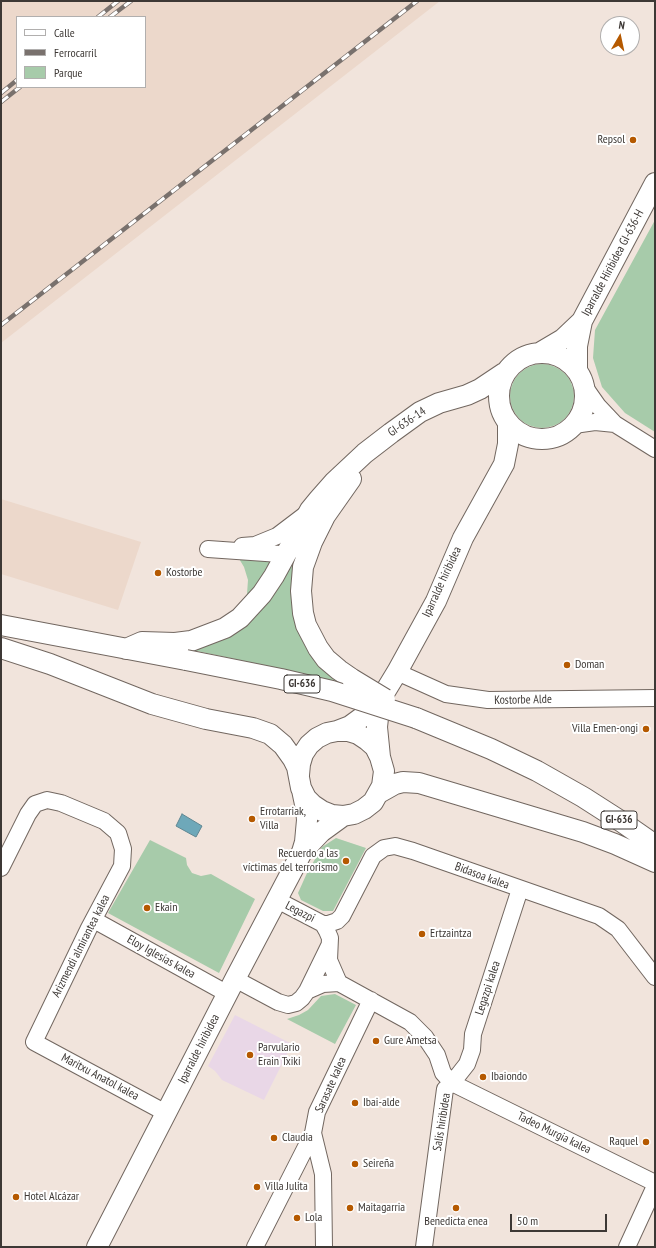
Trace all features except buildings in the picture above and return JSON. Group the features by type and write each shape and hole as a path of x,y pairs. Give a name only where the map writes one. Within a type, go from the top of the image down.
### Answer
{"main road":[{"name":"Iparralde Hiribidea GI-636-H","path":"580,378 577,346 582,321 655,184"},
{"name":"Iparralde Hiribidea GI-636-H","path":"541,352 552,347 563,339 582,321"},
{"path":"541,352 551,353 570,362 580,378 585,395 584,406 574,425 566,432 556,437 533,439 519,433 505,419 499,404 498,394 504,373 511,365 520,358 541,352"},
{"name":"GI-636-14","path":"126,649 142,642 175,643 191,641 208,636 225,628 240,618 262,594 274,576 310,510 334,482 391,432 420,412 480,389 504,373"},
{"name":"GI-636-14","path":"452,399 479,402 490,407 505,419"},
{"name":"Iparralde hiribidea","path":"504,464 508,444 505,419"},
{"name":"Iparralde hiribidea","path":"337,731 361,719 380,700 436,601 463,538 504,464 517,450 533,439"},
{"path":"364,457 358,471 325,516 312,542 304,567 301,590 303,613 306,625 318,648 339,670 416,718"},
{"name":"GI-636","path":"1,625 281,679 325,689 372,703 416,718 485,746 537,771 583,797 655,845"},
{"path":"1,648 50,664 152,704 206,719 262,730 277,739 286,748 293,759 300,782 306,798 314,806 332,815 343,816 354,814 373,802 379,793 383,778 383,764 375,747 367,740 358,734 348,731 337,731 322,736 309,745 303,754 300,764 300,782"},
{"name":"Iparralde hiribidea","path":"380,700 376,727 380,756"},
{"name":"Iparralde hiribidea","path":"97,1247 231,986 302,852 305,842 307,820 300,782"},
{"path":"379,793 395,784 403,782 419,783 583,832 615,844 655,862"},
{"name":"Iparralde hiribidea","path":"302,852 321,832 343,816"}],"street":[{"path":"580,378 598,406 615,424 655,449"},
{"path":"574,425 595,422 615,424"},
{"path":"310,510 277,536 255,545 208,549 280,554 299,547 304,542 327,501 364,457"},
{"name":"Kostorbe Alde","path":"397,672 446,694 488,700 655,698"},
{"name":"Arizmendi almirantea kalea","path":"1,868 28,814 35,804 47,800 61,803 104,821 118,833 123,849 122,866 34,1042"},
{"name":"Bidasoa kalea","path":"323,924 336,921 342,916 373,856 384,848 395,846 599,916 618,928 655,977"},
{"name":"Legazpi kalea","path":"452,1083 467,1064 472,1050 473,1034 520,889"},
{"name":"Legazpi","path":"277,900 323,924 330,938 329,960 339,983"},
{"name":"Eloy Iglesias kalea","path":"94,920 231,986 278,1002 288,1005 296,1003 307,991"},
{"path":"307,991 329,946"},
{"path":"307,991 323,984 339,983"},
{"name":"Salis hiribidea","path":"339,983 410,1022 425,1037 437,1055 443,1073 452,1083 445,1090 424,1247"},
{"name":"Sarasate kalea","path":"324,1247 324,1174 313,1133 317,1112 370,1000"},
{"name":"Maritxu Anatol kalea","path":"34,1042 166,1113"},
{"name":"Tadeo Murgia kalea","path":"452,1083 655,1183"},
{"path":"255,1247 313,1133"},
{"path":"627,1247 655,1186"}],"shaded area":[{"path":"1,1 440,1 1,343"},
{"path":"1,499 141,542 118,610 1,574"},
{"name":"Parvulario Erain Txiki","path":"235,1015 292,1044 264,1100 222,1080 215,1071 208,1066"}],"green space":[{"path":"655,220 655,432 625,413 602,387 593,358 595,330"},
{"path":"536,364 548,364 565,373 572,384 574,396 572,408 565,419 548,428 536,428 524,423 515,414 510,402 510,390 515,378 524,369"},
{"path":"304,546 292,594 346,684 183,648 277,579"},
{"path":"238,557 278,558 238,612 247,594 248,580 244,567"},
{"path":"336,838 366,848 333,911 323,911 301,900 298,893 307,873 322,847"},
{"path":"150,840 186,858 187,865 192,873 201,876 211,874 255,899 219,973 108,913"},
{"path":"335,994 356,1005 335,1044 287,1019 308,1010 321,996"}],"water":[{"path":"182,814 202,826 196,837 176,826"}],"railway":[{"path":"99,16 118,1"},
{"path":"111,16 131,1"},
{"path":"1,325 417,1"},
{"path":"1,93 16,81"},
{"path":"1,102 19,88"}],"place":[{"name":"Repsol","path":"633,140"},
{"name":"Kostorbe","path":"158,573"},
{"name":"Doman","path":"567,665"},
{"name":"Villa Emen-ongi","path":"646,729"},
{"name":"Errotarriak, Villa","path":"252,819"},
{"name":"Recuerdo a las víctimas del terrorismo","path":"346,861"},
{"name":"Ekain","path":"147,908"},
{"name":"Ertzaintza","path":"422,934"},
{"name":"Gure Ametsa","path":"376,1041"},
{"name":"Parvulario Erain Txiki","path":"250,1055"},
{"name":"Ibaiondo","path":"483,1077"},
{"name":"Ibai-alde","path":"355,1103"},
{"name":"Claudia","path":"274,1138"},
{"name":"Raquel","path":"646,1142"},
{"name":"Seireña","path":"355,1164"},
{"name":"Villa Julita","path":"257,1187"},
{"name":"Hotel Alcázar","path":"16,1197"},
{"name":"Maitagarria","path":"350,1208"},
{"name":"Benedicta enea","path":"456,1208"},
{"name":"Lola","path":"297,1218"}]}
